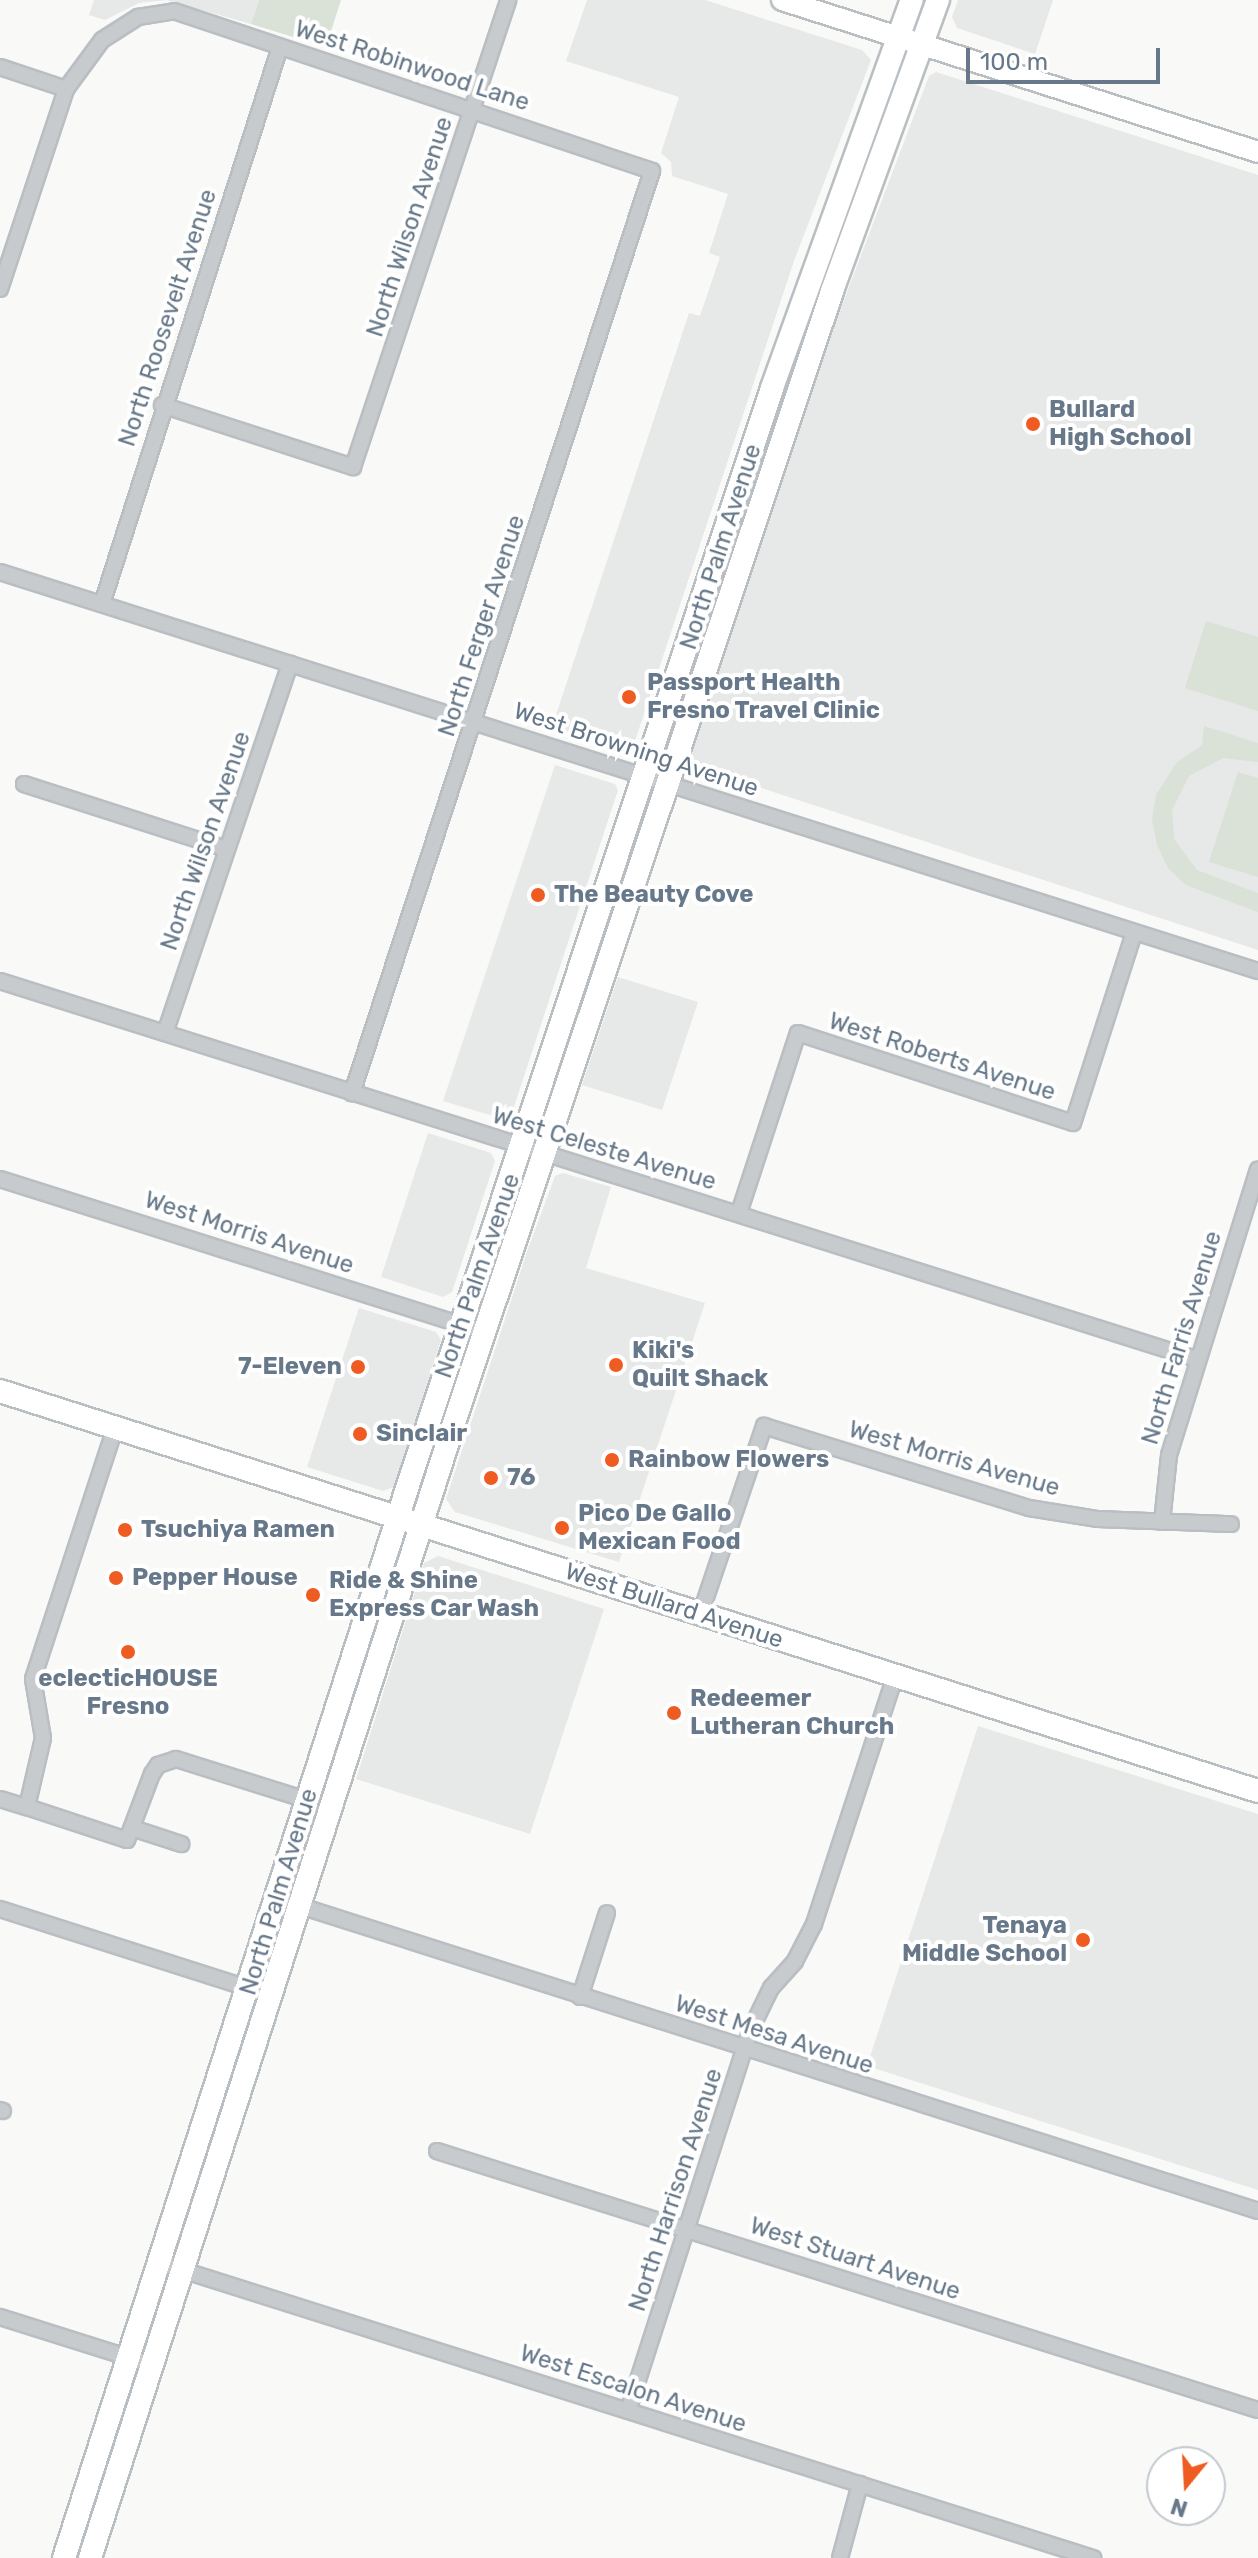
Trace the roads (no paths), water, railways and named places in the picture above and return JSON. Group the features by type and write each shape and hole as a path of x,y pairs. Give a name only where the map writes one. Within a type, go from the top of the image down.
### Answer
{"main road":[{"name":"North Palm Avenue","path":"64,2558 250,1988 397,1519 545,1152 755,442 912,0"},
{"name":"North Palm Avenue","path":"90,2558 302,1906 420,1526 522,1147 778,450 938,0"},
{"name":"West Bullard Avenue","path":"0,1391 1258,1791"},
{"path":"327,1822 332,1770 352,1700 344,1686"}],"street":[{"name":"North Wilson Avenue","path":"162,405 353,467 508,0"},
{"path":"782,0 1258,152"},
{"name":"West Robinwood Lane","path":"0,289 66,89 102,40 138,17 174,11 473,108 652,171"},
{"name":"North Roosevelt Avenue","path":"102,604 162,405 280,47"},
{"path":"0,67 66,89"},
{"name":"North Ferger Avenue","path":"352,1093 652,171"},
{"path":"755,442 778,450"},
{"name":"West Browning Avenue","path":"0,572 1258,971"},
{"name":"North Wilson Avenue","path":"165,1033 290,664"},
{"path":"24,784 227,849"},
{"name":"West Roberts Avenue","path":"739,1213 798,1033 1073,1123 1134,933"},
{"name":"West Celeste Avenue","path":"0,981 1196,1359"},
{"name":"North Farris Avenue","path":"1162,1522 1169,1455 1196,1359 1258,1170"},
{"name":"West Morris Avenue","path":"0,1179 473,1329"},
{"name":"West Morris Avenue","path":"700,1615 764,1426 1029,1508 1162,1522 1231,1524"},
{"path":"27,1807 43,1738 33,1679 115,1428"},
{"name":"North Harrison Avenue","path":"628,2411 745,2049 771,1988 795,1961 814,1924 895,1676"},
{"path":"0,1799 127,1840 152,1774 167,1760 189,1762 307,1800"},
{"path":"132,1828 181,1844"},
{"name":"West Mesa Avenue","path":"278,1899 1258,2211"},
{"path":"0,1909 273,1996"},
{"path":"580,1997 607,1913"},
{"name":"West Stuart Avenue","path":"437,2151 1258,2410"},
{"name":"West Escalon Avenue","path":"160,2263 1093,2558"},
{"path":"0,2317 152,2365"},
{"path":"840,2558 860,2484"}],"place":[{"name":"Bullard High School","path":"1033,424"},
{"name":"Passport Health Fresno Travel Clinic","path":"629,697"},
{"name":"The Beauty Cove","path":"538,895"},
{"name":"Kiki's Quilt Shack","path":"616,1365"},
{"name":"7-Eleven","path":"358,1367"},
{"name":"Sinclair","path":"360,1434"},
{"name":"Rainbow Flowers","path":"612,1460"},
{"name":"76","path":"491,1478"},
{"name":"Pico De Gallo Mexican Food","path":"562,1528"},
{"name":"Tsuchiya Ramen","path":"125,1530"},
{"name":"Pepper House","path":"116,1578"},
{"name":"Ride & Shine Express Car Wash","path":"313,1595"},
{"name":"eclecticHOUSE Fresno","path":"128,1652"},
{"name":"Redeemer Lutheran Church","path":"674,1713"},
{"name":"Tenaya Middle School","path":"1083,1940"}]}
